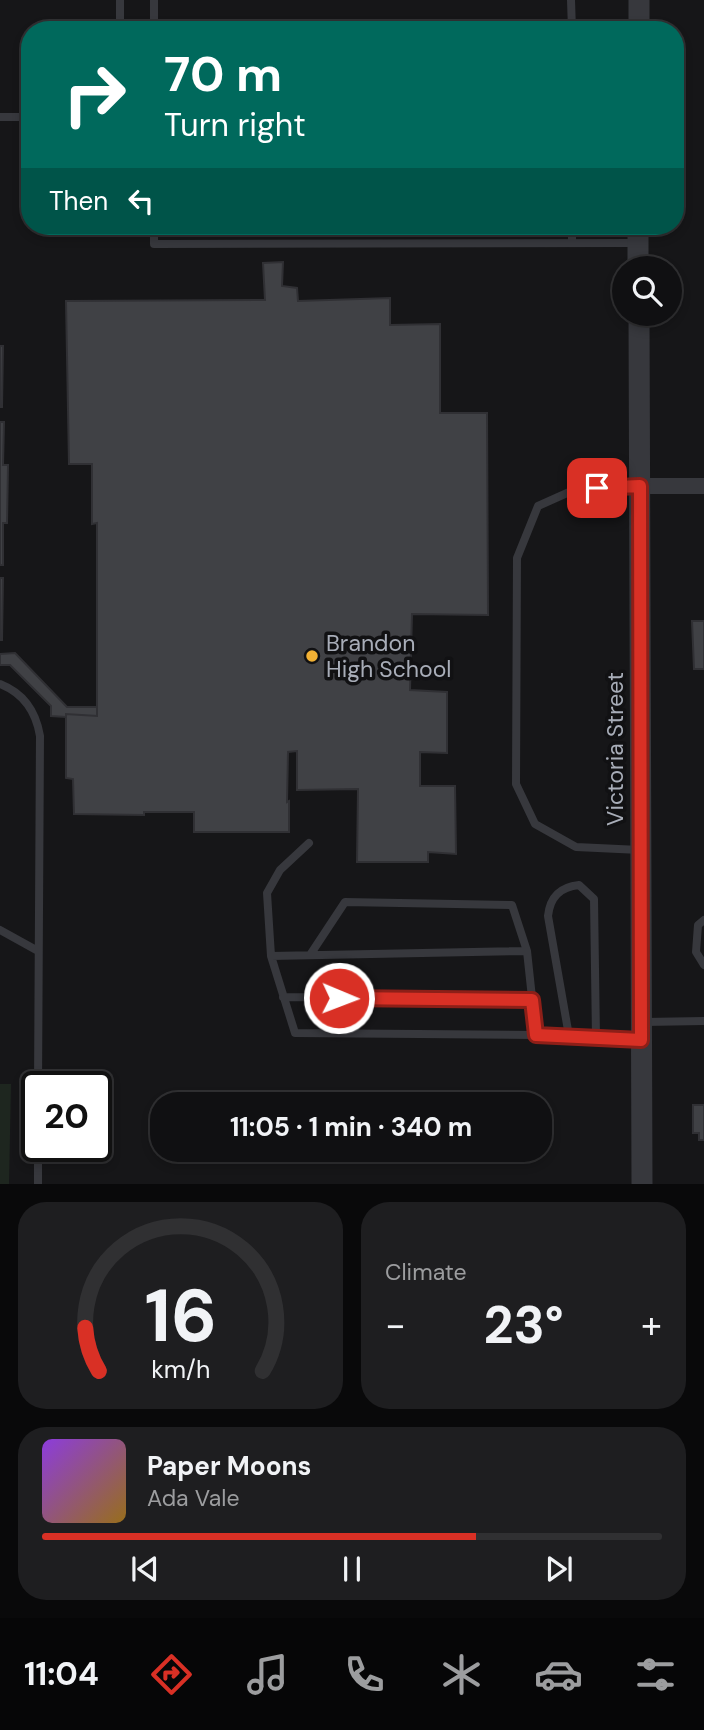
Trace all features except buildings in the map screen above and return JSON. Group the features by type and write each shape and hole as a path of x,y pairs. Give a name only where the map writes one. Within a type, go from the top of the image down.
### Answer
{"street":[{"path":"639,0 639,21"},
{"path":"638,235 638,256"},
{"name":"Victoria Street","path":"639,326 642,1184"},
{"path":"640,486 704,486"}],"lane":[{"path":"120,0 120,21"},
{"path":"154,0 154,21"},
{"path":"572,0 572,21"},
{"path":"0,117 21,117"},
{"path":"154,235 154,244 572,243 631,235"},
{"path":"572,235 572,243"},
{"path":"640,486 576,489 538,506 517,558 516,784 535,824 576,847 641,850"},
{"path":"0,684 17,693 26,702 38,724 38,1071"},
{"path":"309,843 280,870 267,893 271,956 295,1033 596,1038 704,1021"},
{"path":"569,1036 548,916 554,897 570,886 579,885 594,899 596,1038"},
{"path":"310,955 345,902 512,905 527,951 536,1035"},
{"path":"704,920 698,925 696,952 704,965"},
{"path":"0,930 38,951"},
{"path":"271,956 527,951"},
{"path":"284,997 532,1000"},
{"path":"38,1162 38,1184"}],"shaded area":[{"path":"0,1084 11,1084 9,1184 0,1184"}],"place":[{"name":"Brandon High School","path":"312,656"}],"route":[{"path":"339,998 532,1000 536,1035 641,1040 640,486 597,488"}]}
